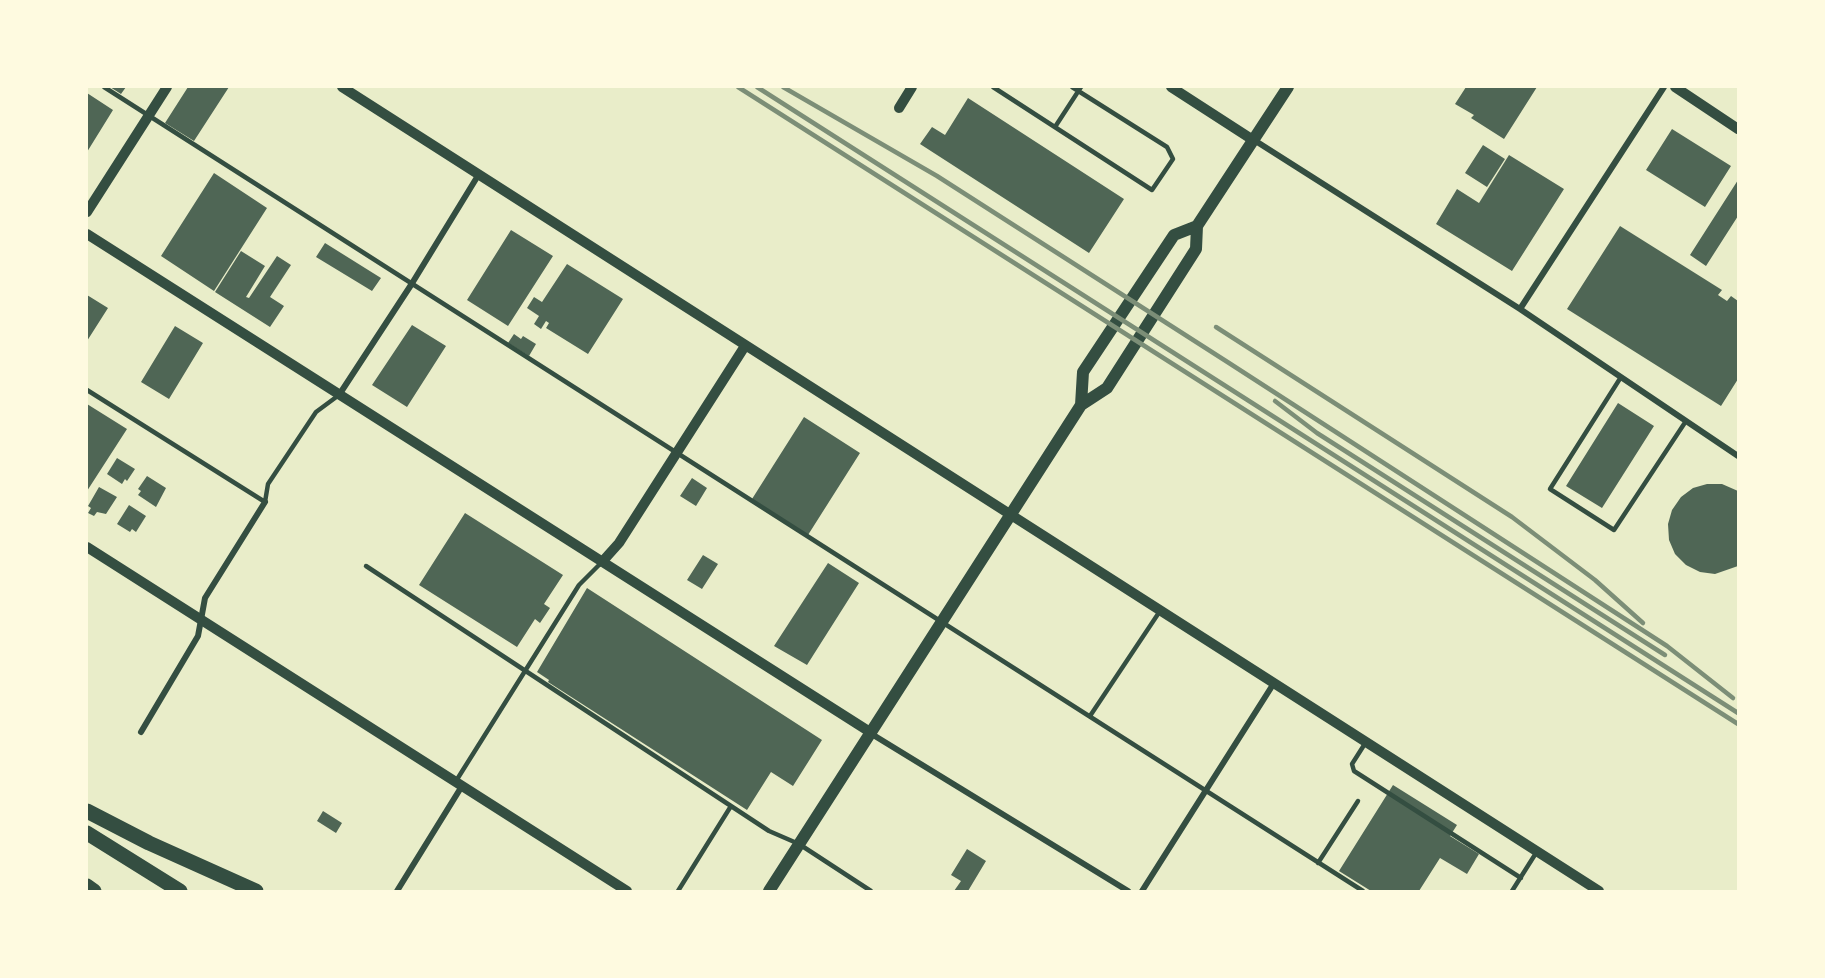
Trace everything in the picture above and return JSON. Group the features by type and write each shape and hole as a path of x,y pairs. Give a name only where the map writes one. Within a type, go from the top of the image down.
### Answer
{"highway":[{"path":"87,811 149,843 256,891"},
{"path":"87,833 180,891"},
{"path":"87,886 94,891"}],"main road":[{"path":"769,891 1081,405 1107,388 1196,249 1197,226 1288,87"},
{"path":"1081,405 1083,372 1174,235 1197,226"}],"street":[{"path":"87,212 167,87"},
{"path":"342,87 1599,891"},
{"path":"898,108 912,87"},
{"path":"1171,87 1521,309 1738,456"},
{"path":"1521,309 1664,87"},
{"path":"1674,87 1738,129"},
{"path":"339,395 411,285 479,174"},
{"path":"87,234 870,732 1128,891"},
{"path":"602,562 619,543 745,346"},
{"path":"141,732 198,636 205,598 265,502"},
{"path":"87,547 627,891"},
{"path":"1142,891 1274,683"},
{"path":"397,891 458,784"}],"lane":[{"path":"104,87 1363,891"},
{"path":"993,87 1152,190 1173,159 1167,147 1080,89 1072,87"},
{"path":"1055,127 1080,89"},
{"path":"1621,377 1550,489 1614,530 1686,421"},
{"path":"87,390 265,502 268,484 316,412 339,395"},
{"path":"458,784 524,671 579,585 602,562"},
{"path":"366,566 769,831 799,844 871,891"},
{"path":"1090,716 1161,611"},
{"path":"1366,742 1353,764 1354,771 1521,878"},
{"path":"1318,863 1358,801"},
{"path":"678,891 731,806"},
{"path":"1512,891 1537,852"}],"building":[{"path":"110,87 126,87 121,94"},
{"path":"188,87 229,87 194,141 165,123"},
{"path":"1466,87 1537,87 1504,139 1471,118 1474,115 1455,104"},
{"path":"87,93 113,110 87,152"},
{"path":"968,98 1124,199 1089,253 920,144 932,127 945,135"},
{"path":"1672,129 1731,166 1705,207 1646,170"},
{"path":"1483,145 1505,159 1487,187 1465,173"},
{"path":"1509,155 1564,189 1512,271 1436,224 1457,189 1479,203"},
{"path":"214,173 267,208 214,291 161,256"},
{"path":"1738,180 1738,216 1706,266 1690,255"},
{"path":"1620,226 1722,290 1718,295 1727,301 1731,296 1738,301 1738,379 1721,406 1567,309"},
{"path":"511,230 553,256 508,326 467,300"},
{"path":"325,243 381,278 372,291 316,257"},
{"path":"241,251 265,266 246,297 249,298 277,256 291,265 270,297 284,306 270,327 215,292"},
{"path":"567,264 623,299 588,354 546,328 549,323 546,321 541,329 534,324 539,316 527,308 534,297 542,302"},
{"path":"87,295 108,308 87,341"},
{"path":"412,325 446,346 407,407 372,385"},
{"path":"175,326 203,343 169,399 141,382"},
{"path":"514,334 521,339 523,336 536,344 529,356 508,343"},
{"path":"1618,403 1654,426 1602,508 1566,486"},
{"path":"87,404 127,429 87,491"},
{"path":"804,417 860,453 808,535 752,499"},
{"path":"117,458 135,469 127,481 125,479 122,484 107,474"},
{"path":"147,476 166,488 156,507 138,495 141,491 138,489"},
{"path":"692,478 707,488 696,506 680,496"},
{"path":"1707,484 1722,484 1738,491 1738,566 1715,574 1700,572 1686,565 1675,554 1669,540 1668,524 1672,510 1681,497 1693,488"},
{"path":"99,487 117,497 106,514 97,512 94,516 88,513 91,508 88,506"},
{"path":"129,505 146,516 136,532 132,529 130,532 117,524"},
{"path":"465,513 563,575 544,604 550,608 540,623 535,619 517,647 419,585"},
{"path":"703,555 718,564 702,589 687,580"},
{"path":"828,563 859,583 807,665 774,646"},
{"path":"587,588 822,740 793,786 771,772 747,810 548,682 549,680 537,672"},
{"path":"1393,785 1457,825 1450,836 1479,854 1467,874 1440,858 1419,891 1371,891 1339,871"},
{"path":"323,811 342,823 336,833 317,821"},
{"path":"967,849 986,861 968,891 954,891 961,881 951,875"}],"railway":[{"path":"738,87 1738,724"},
{"path":"757,87 1738,713"},
{"path":"783,87 937,176 1229,363 1667,646 1733,698"},
{"path":"1216,327 1512,517 1595,580 1643,623"},
{"path":"1275,401 1317,433 1665,655"}]}
